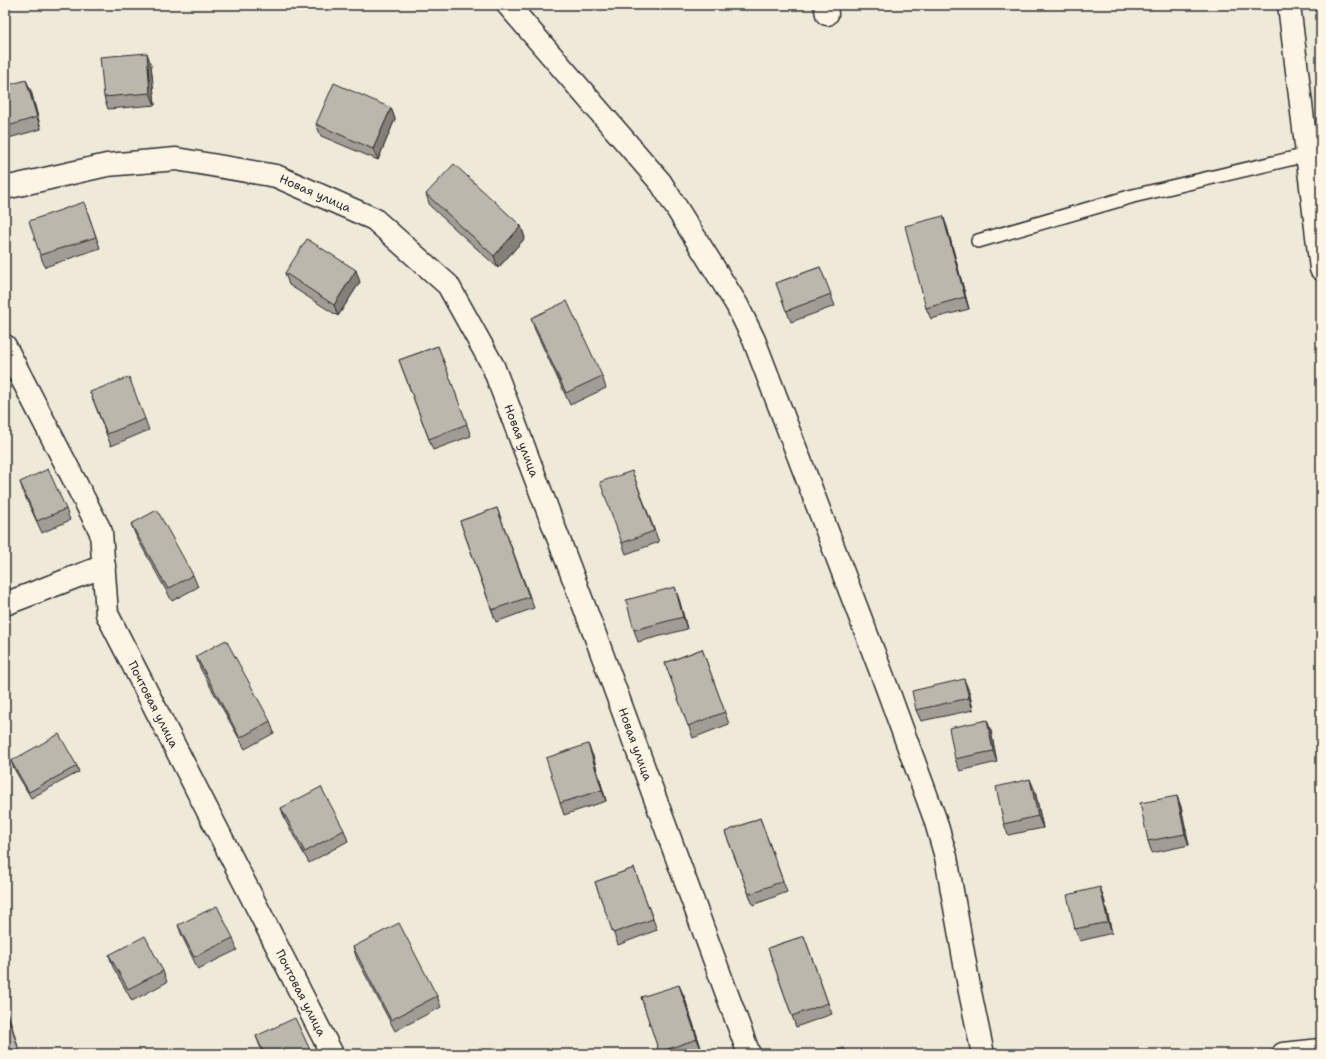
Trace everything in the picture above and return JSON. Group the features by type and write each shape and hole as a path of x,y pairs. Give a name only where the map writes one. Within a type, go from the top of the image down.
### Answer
{"street":[{"path":"508,5 661,182 737,305 754,340 883,677 935,820 946,858 970,992 983,1054"},
{"path":"1289,5 1321,269"},
{"name":"Новая улица","path":"5,188 108,165 176,159 276,176 374,219 448,285 493,366 598,643 749,1054"},
{"name":"Почтовая улица","path":"5,346 101,532 107,614 332,1054"},
{"path":"5,604 104,566"},
{"path":"1285,1054 1321,1050"}],"lane":[{"path":"978,241 1133,196 1307,155"}],"building":[{"path":"147,53 150,93 104,97 100,57"},
{"path":"26,80 37,117 5,127 5,86"},
{"path":"334,83 391,108 373,149 316,124"},
{"path":"454,164 521,226 494,256 426,194"},
{"path":"84,202 96,237 40,255 29,221"},
{"path":"943,216 965,297 926,308 905,226"},
{"path":"307,239 356,270 334,305 285,273"},
{"path":"820,267 831,294 786,311 776,283"},
{"path":"567,301 602,376 566,393 531,318"},
{"path":"438,346 467,424 429,439 399,360"},
{"path":"129,377 145,419 107,434 90,392"},
{"path":"48,469 66,509 37,521 20,482"},
{"path":"632,471 654,531 622,543 600,482"},
{"path":"497,508 529,597 492,610 460,521"},
{"path":"157,510 193,575 168,589 131,524"},
{"path":"675,587 683,617 634,630 626,600"},
{"path":"226,640 270,721 240,738 196,656"},
{"path":"702,649 725,712 688,726 665,663"},
{"path":"964,679 969,698 916,710 912,691"},
{"path":"987,720 993,751 955,759 949,728"},
{"path":"59,734 77,766 29,792 11,761"},
{"path":"588,744 602,790 560,803 546,758"},
{"path":"1030,779 1038,816 1004,824 996,787"},
{"path":"321,787 344,830 305,852 281,808"},
{"path":"1177,796 1185,834 1148,841 1140,803"},
{"path":"760,818 783,881 749,894 725,832"},
{"path":"634,868 653,919 613,933 595,882"},
{"path":"1100,887 1108,922 1075,929 1067,895"},
{"path":"217,906 233,938 194,957 178,925"},
{"path":"399,923 437,996 391,1020 353,947"},
{"path":"145,936 163,971 128,989 109,955"},
{"path":"804,936 828,1003 792,1016 768,948"},
{"path":"679,985 697,1039 659,1052 641,997"},
{"path":"5,1012 7,1012 20,1054 5,1054"},
{"path":"295,1018 312,1054 264,1054 256,1036"},
{"path":"844,1048 846,1054 828,1054"}]}
